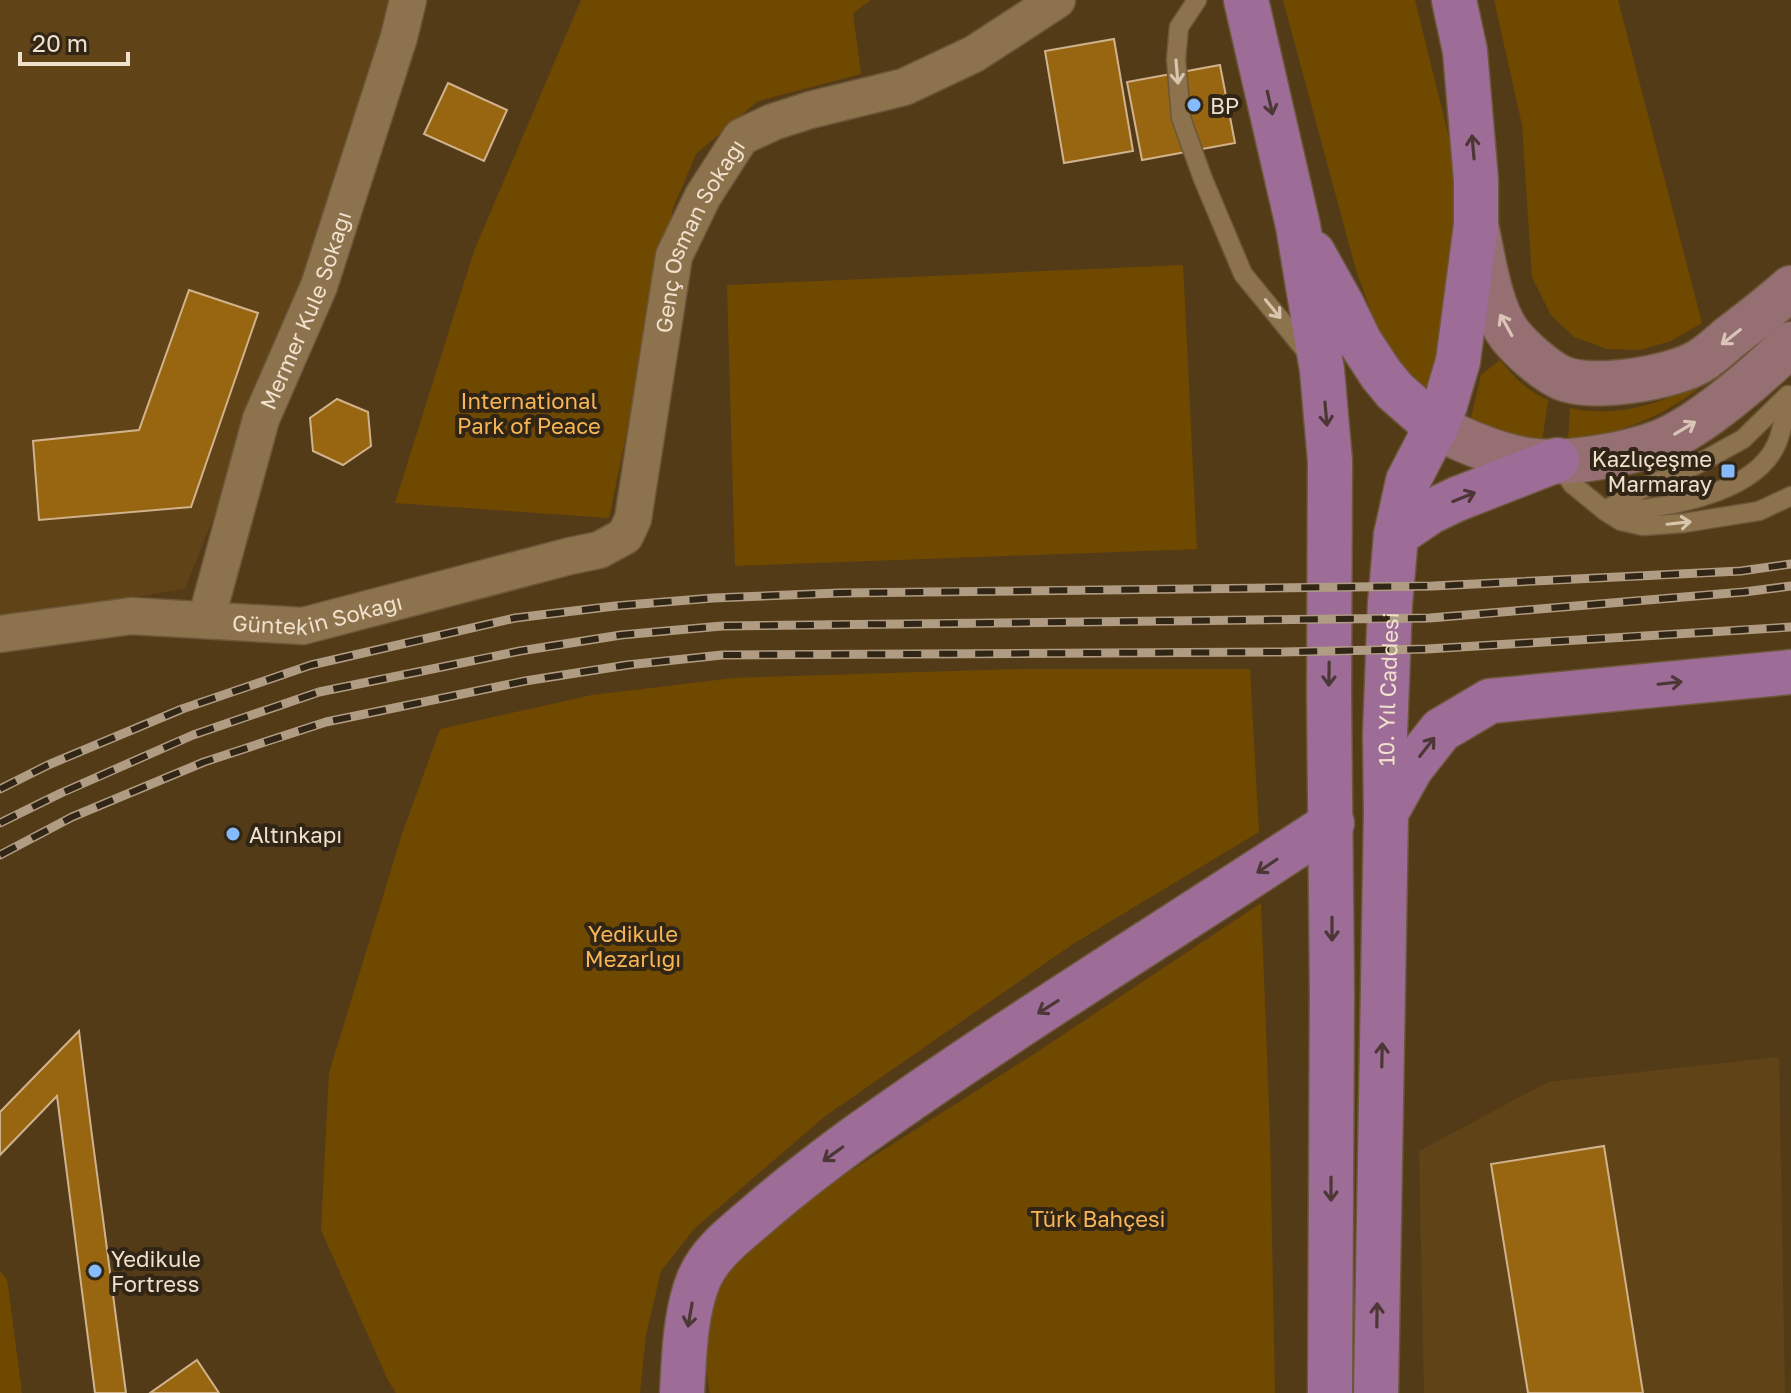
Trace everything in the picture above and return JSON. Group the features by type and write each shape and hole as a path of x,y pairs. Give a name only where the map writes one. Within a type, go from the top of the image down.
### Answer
{"main road":[{"path":"1246,0 1298,226 1322,370 1330,461 1330,1393"},
{"name":"10. Yıl Caddesi","path":"1376,1393 1385,734 1390,604 1396,535 1408,481 1436,427 1458,361 1476,225 1476,180 1465,51 1454,0"},
{"path":"1476,225 1492,299 1509,334 1534,359 1562,378 1590,385 1639,380 1698,362 1791,288"},
{"path":"1298,226 1360,342 1395,391 1436,427 1459,439 1499,452 1529,460 1615,455 1661,442 1723,402 1788,372"},
{"path":"1396,535 1430,512 1457,499 1557,460"},
{"path":"1386,813 1411,768 1441,730 1490,701 1791,672"},
{"path":"682,1393 691,1309 699,1278 722,1245 803,1175 897,1108 1006,1033 1332,823"}],"street":[{"name":"Mermer Kule Sokağı","path":"206,620 261,419 319,286 399,37 408,0"},
{"name":"Genç Osman Sokağı","path":"625,536 633,519 674,256 703,196 741,137 810,110 904,87 974,54 1057,0"},
{"name":"Güntekin Sokağı","path":"0,634 131,616 303,626 599,550 625,536"}],"lane":[{"path":"1197,0 1179,27 1176,59 1181,118 1243,274 1322,370"},
{"path":"1788,372 1791,419"},
{"path":"1605,511 1636,510 1704,497 1738,483 1760,467 1777,445 1788,372"},
{"path":"1605,511 1655,482 1696,465 1743,439 1788,372"},
{"path":"1557,460 1572,484 1605,511 1621,521 1643,526 1759,511 1791,496"}],"shaded area":[{"path":"0,0 390,0 313,279 253,418 185,589 0,619"},
{"path":"1779,1057 1785,1393 1424,1393 1419,1151 1548,1082"}],"green space":[{"name":"International Park of Peace","path":"581,0 871,0 853,13 861,74 758,101 696,154 673,208 609,518 395,503 474,251"},
{"path":"1283,0 1415,0 1450,142 1456,207 1447,298 1435,371 1426,386 1415,390 1380,336 1356,270"},
{"path":"1494,0 1618,0 1702,323 1671,341 1640,350 1607,349 1574,337 1551,315 1532,277 1522,125"},
{"path":"1183,265 1197,549 735,566 727,285"},
{"path":"1500,360 1521,383 1548,400 1542,442 1469,426 1481,375"},
{"path":"1708,381 1692,394 1642,421 1607,433 1568,441 1570,408 1624,410 1658,402"},
{"name":"Yedikule Mezarlığı","path":"1021,669 1250,669 1259,832 1073,944 824,1117 694,1229 661,1271 646,1335 640,1393 396,1393 321,1230 329,1073 402,834 440,729 592,695 734,678"},
{"name":"Türk Bahçesi","path":"1261,903 1270,1133 1275,1393 710,1393 704,1358 709,1302 731,1262 830,1184 1034,1054"},
{"path":"0,1271 7,1279 22,1393 0,1393"}],"building":[{"path":"1114,39 1133,151 1064,163 1045,51"},
{"path":"1220,65 1235,143 1142,160 1127,82"},
{"path":"448,83 507,110 484,161 424,134"},
{"path":"189,290 258,313 191,507 39,520 33,441 139,430"},
{"path":"337,399 368,412 371,446 343,465 313,451 310,418"},
{"name":"Yedikule Fortress","path":"79,1031 126,1393 95,1393 57,1096 0,1155 0,1112"},
{"path":"1604,1146 1643,1393 1528,1393 1491,1164"},
{"path":"197,1360 219,1393 150,1393"}],"railway":[{"path":"0,789 48,765 182,709 311,665 515,618 713,598 839,593 1433,586 1741,571 1791,564"},
{"path":"0,823 193,735 319,692 520,651 621,635 722,626 1430,618 1791,586"},
{"path":"0,855 72,817 204,762 326,722 525,681 627,665 722,655 1427,649 1791,627"}],"place":[{"name":"BP","path":"1194,105"},
{"name":"Kazlıçeşme Marmaray","path":"1728,471"},
{"name":"Altınkapı","path":"233,834"},
{"name":"Yedikule Fortress","path":"95,1271"}]}
